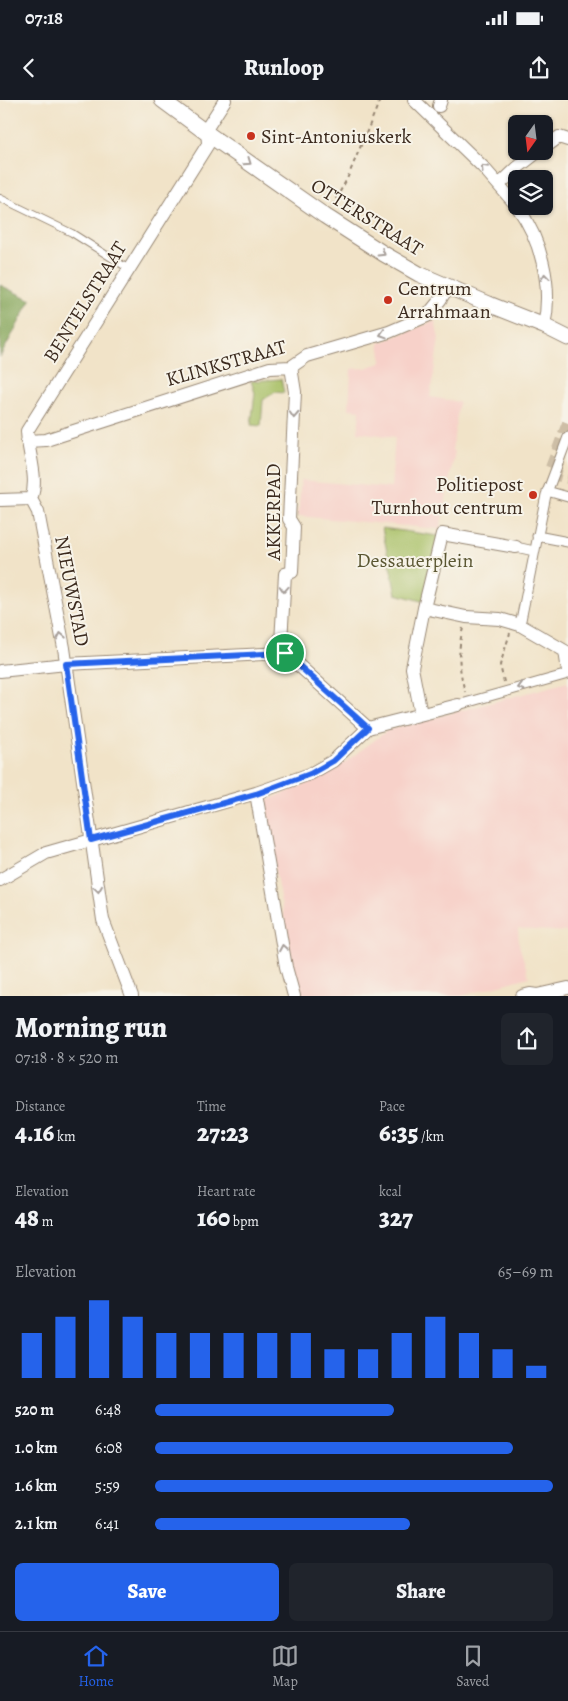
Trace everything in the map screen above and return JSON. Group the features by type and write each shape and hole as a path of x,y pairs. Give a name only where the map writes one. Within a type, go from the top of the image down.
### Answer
{"street":[{"name":"OTTERSTRAAT","path":"162,100 325,216 384,254 419,274 544,326 568,338"},
{"name":"BENTELSTRAAT","path":"31,499 34,491 34,479 27,432 43,403 208,144 207,128 225,100"},
{"path":"414,100 500,184 508,194"},
{"path":"553,141 559,137 568,140"},
{"path":"500,184 527,160"},
{"path":"523,215 529,225 544,265 546,317 544,326"},
{"name":"KLINKSTRAAT","path":"27,441 46,440 270,368 291,367 307,356 389,332 427,316 448,287"},
{"name":"AKKERPAD","path":"285,653 281,642 285,574 292,572 294,526 289,519 295,392 291,367"},
{"path":"517,624 547,491 568,437"},
{"path":"547,491 568,497"},
{"path":"0,500 31,499"},
{"name":"NIEUWSTAD","path":"31,499 38,512 66,664 102,920 132,996"},
{"path":"420,714 412,668 442,534 516,548 536,543 568,542"},
{"path":"0,880 46,853 256,794 310,774 333,761 368,728 506,691 568,672 566,651 517,624 500,619 466,617 424,608"},
{"path":"0,671 66,664 285,653 368,728"},
{"path":"256,794 286,967 294,996"},
{"path":"522,996 537,995 568,988"}],"lane":[{"path":"0,198 72,233 129,269"}],"path":[{"path":"325,216 347,179 380,100"},
{"path":"463,703 459,670 459,644 466,617"},
{"path":"506,691 500,665 517,624"}],"shaded area":[{"path":"435,321 439,339 430,397 459,402 452,450 455,451 440,529 298,516 301,480 391,488 395,437 358,432 360,410 349,409 351,369 365,368 381,363 379,343"},
{"path":"568,682 568,932 518,929 519,945 529,977 461,996 299,996 274,865 266,801 317,779 344,763 388,730"}],"green space":[{"path":"0,285 31,300 0,357"},
{"path":"281,379 284,393 275,392 263,400 261,426 251,425 255,393 251,381"},
{"name":"Dessauerplein","path":"382,528 445,537 432,604 396,594"}],"tunnel":[{"path":"568,423 549,473 568,478"}],"place":[{"name":"Sint-Antoniuskerk","path":"251,136"},
{"name":"Centrum Arrahmaan","path":"388,300"},
{"name":"Politiepost Turnhout centrum","path":"533,495"}],"route":[{"path":"285,653 368,728 354,743 333,761 310,774 256,794 91,840 66,664 285,653"}]}
